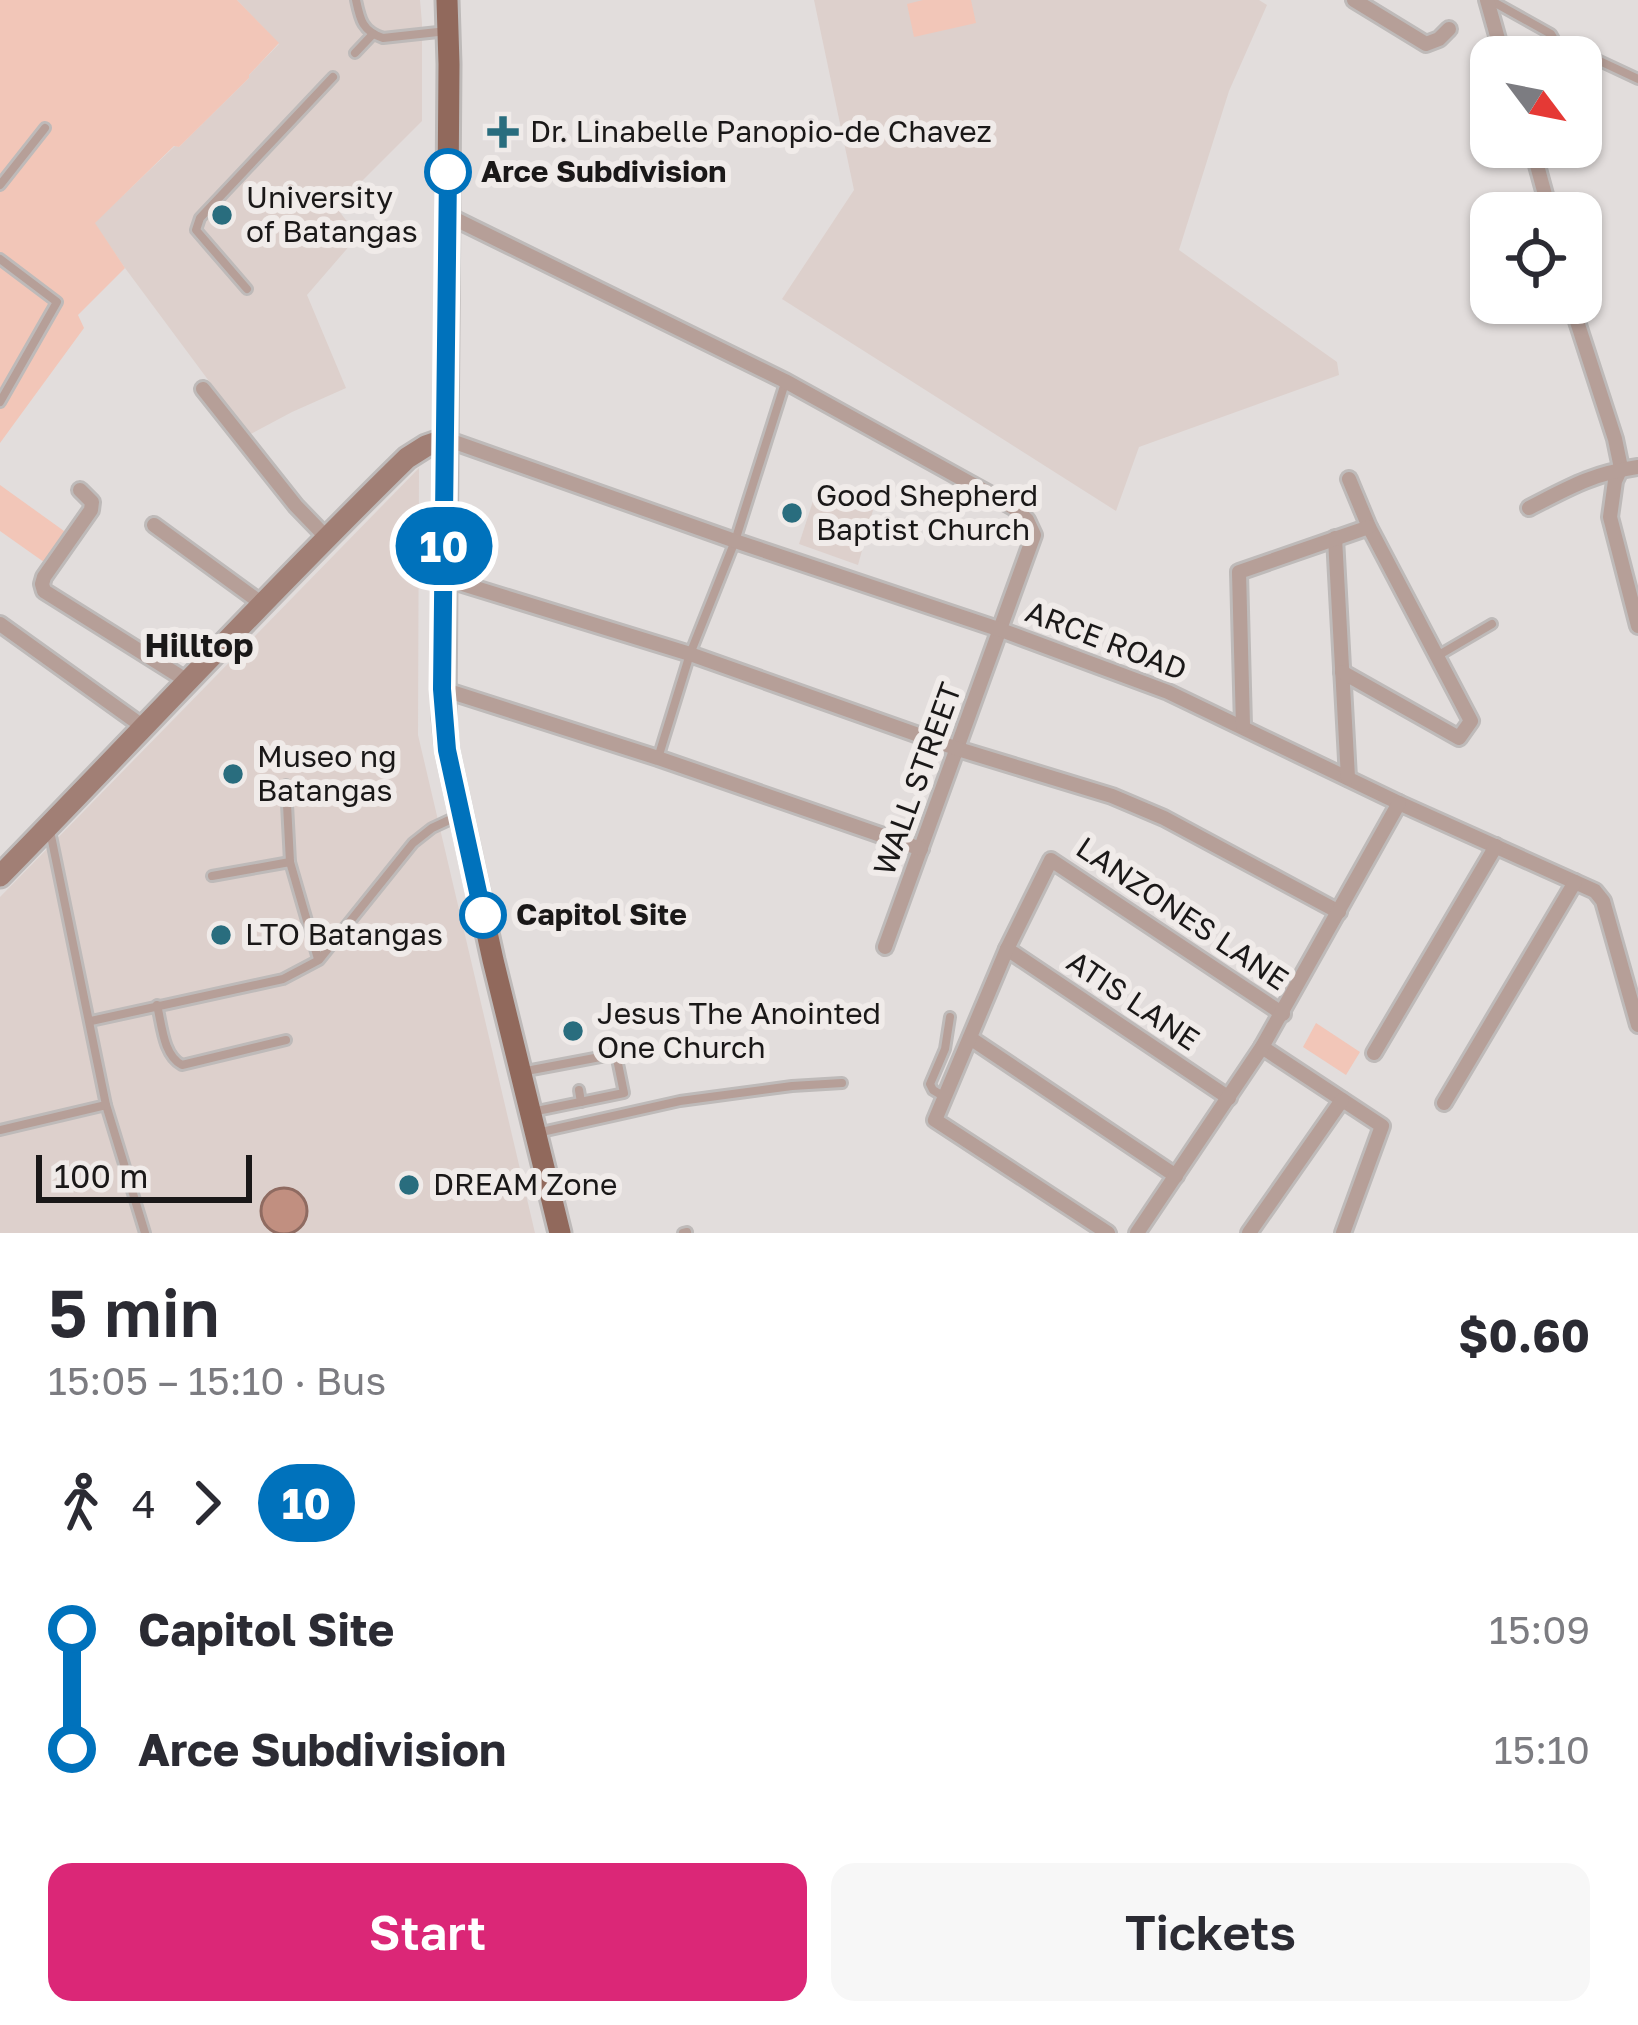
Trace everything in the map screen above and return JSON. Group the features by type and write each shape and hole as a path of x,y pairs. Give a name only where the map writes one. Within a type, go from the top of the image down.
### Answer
{"main road":[{"path":"447,0 442,689 447,750 560,1233"}],"street":[{"path":"1488,0 1497,36"},
{"path":"1364,3 1426,44 1449,29"},
{"name":"WALL STREET","path":"447,215 785,381 1013,507 1027,520 1034,535 885,946"},
{"path":"1578,324 1621,468 1610,518 1638,626"},
{"path":"203,389 326,537"},
{"path":"0,876 406,458 446,439"},
{"name":"ARCE ROAD","path":"446,439 1168,692 1595,891 1603,901 1638,1024"},
{"path":"1529,508 1591,476 1638,467"},
{"path":"1342,672 1460,737 1472,721 1349,479"},
{"path":"80,490 92,502 92,511 44,577 44,590 189,682"},
{"path":"154,526 261,603"},
{"path":"1243,726 1239,572 1370,527"},
{"path":"1335,538 1348,778"},
{"path":"443,578 691,654 958,749 1112,796 1163,818 1339,912"},
{"path":"0,625 145,728"},
{"path":"442,689 921,849"},
{"path":"1137,1233 1262,1047 1399,802"},
{"path":"1375,1053 1496,846"},
{"name":"LANZONES LANE","path":"1007,949 1051,860 1285,1009"},
{"path":"1444,1103 1575,882"},
{"path":"1007,949 935,1120 1108,1233"},
{"name":"ATIS LANE","path":"1007,949 1229,1098"},
{"path":"970,1038 1176,1176"},
{"path":"1262,1047 1382,1126 1347,1232"},
{"path":"1249,1233 1342,1100"}],"lane":[{"path":"356,0 362,25 383,38 448,30"},
{"path":"1488,0 1551,34 1560,50 1588,56 1638,80"},
{"path":"355,53 373,34"},
{"path":"247,289 196,230 200,218 333,77"},
{"path":"0,184 45,128"},
{"path":"0,259 57,302 0,402"},
{"path":"658,758 691,654 735,541 785,381"},
{"path":"1439,655 1492,624"},
{"path":"286,785 290,862 319,961"},
{"path":"91,1021 283,979 319,961 412,843 432,827 461,815"},
{"path":"49,826 106,1105 145,1233"},
{"path":"212,876 290,862"},
{"path":"157,1005 169,1053 182,1065 286,1040"},
{"path":"945,1097 930,1084 945,1049 950,1017"},
{"path":"520,1072 574,1068 616,1054 624,1093 581,1102 533,1123"},
{"path":"533,1123 792,1085 842,1083"},
{"path":"579,1090 581,1102"},
{"path":"0,1130 106,1105"}],"shaded area":[{"path":"0,0 237,0 279,43 179,147 174,146 95,223 125,268 78,315 84,328 0,443"},
{"name":"University of Batangas","path":"237,0 420,0 422,23 422,121 336,207 358,236 307,295 346,388 249,435 94,223 179,147 279,44"},
{"path":"814,0 1259,0 1267,5 1229,91 1179,250 1337,362 1339,375 1139,447 1116,511 782,299 854,190"},
{"path":"971,0 976,23 914,37 907,4"},
{"path":"419,468 418,735 535,1233 0,1233 0,897"},
{"path":"0,485 71,536 51,567 0,531"},
{"path":"816,492 873,510 858,565 799,544"},
{"path":"1316,1023 1360,1052 1346,1075 1303,1047"},
{"path":"275,1190 293,1190 305,1202 305,1220 293,1232 275,1232 263,1220 263,1202"}],"bus line":[{"name":"10","path":"448,172 442,689 447,750 483,915"}],"place":[{"name":"Dr. Linabelle Panopio-de Chavez","path":"503,132"},
{"name":"Arce Subdivision","path":"448,172"},
{"name":"University of Batangas","path":"222,215"},
{"name":"Good Shepherd Baptist Church","path":"792,513"},
{"name":"Museo ng Batangas","path":"233,774"},
{"name":"Capitol Site","path":"483,915"},
{"name":"LTO Batangas","path":"221,935"},
{"name":"Jesus The Anointed One Church","path":"573,1031"},
{"name":"DREAM Zone","path":"409,1185"}],"district":[{"name":"Hilltop","path":"199,645"}]}
